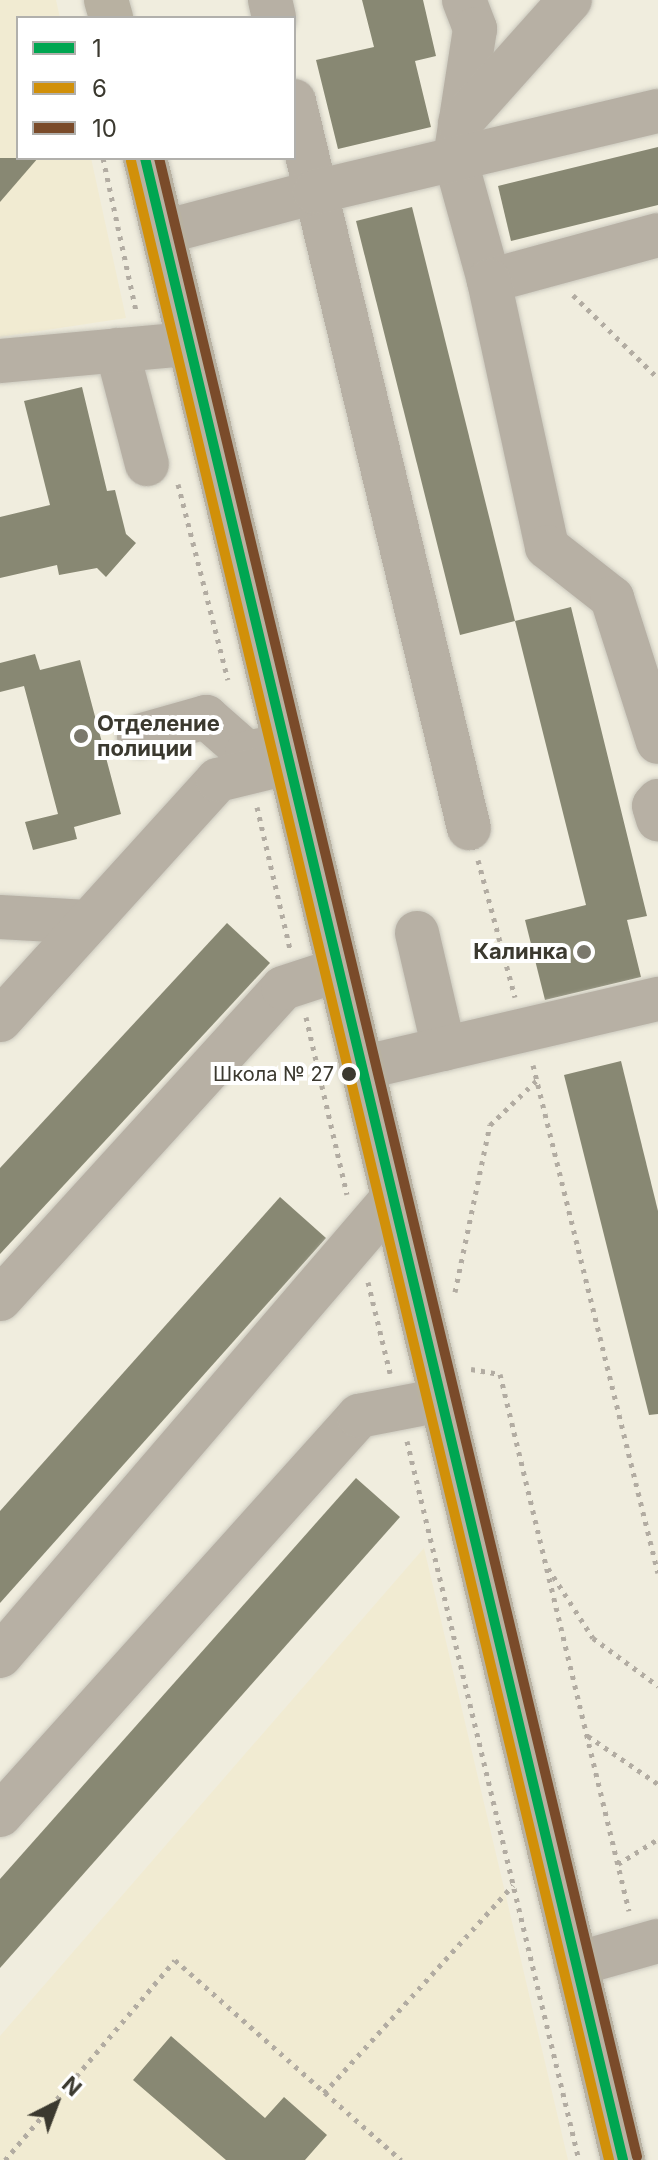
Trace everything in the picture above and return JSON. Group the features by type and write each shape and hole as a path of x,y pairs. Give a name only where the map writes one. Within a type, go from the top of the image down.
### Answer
{"main road":[{"path":"146,160 188,344 318,977 361,1068 393,1198 453,1375 576,1964 623,2160"}],"lane":[{"path":"464,0 475,29 458,140 547,547 612,598 658,742"},
{"path":"458,140 570,0"},
{"path":"296,110 469,828"},
{"path":"164,232 315,192 458,140 658,111"},
{"path":"489,281 658,235"},
{"path":"0,361 188,344"},
{"path":"130,348 163,473"},
{"path":"139,736 206,717 247,753 274,760"},
{"path":"0,1020 218,780 274,760"},
{"path":"658,801 654,806 658,819"},
{"path":"0,917 87,922"},
{"path":"417,933 444,1049"},
{"path":"0,1299 283,988 318,977"},
{"path":"361,1068 524,1029 656,1010"},
{"path":"0,1656 393,1198"},
{"path":"0,1815 359,1416 399,1410 453,1375"},
{"path":"576,1964 648,1944"}],"path":[{"path":"103,160 130,348"},
{"path":"544,267 658,378"},
{"path":"163,473 231,693"},
{"path":"274,760 318,977 357,1240 579,2160"},
{"path":"469,828 524,1029 658,1573"},
{"path":"454,1295 490,1125 537,1081"},
{"path":"453,1375 500,1374 618,1864 648,1944"},
{"path":"546,1564 593,1638 658,1686"},
{"path":"587,1735 658,1784"},
{"path":"618,1864 658,1839"},
{"path":"324,2093 513,1885"},
{"path":"5,2160 175,1960 401,2160"}],"shaded area":[{"path":"0,0 56,0 60,16 16,16 16,160 91,160 126,318 0,337"},
{"path":"424,1548 568,2160 0,2160 0,2036"}],"building":[{"path":"362,0 423,0 436,56 415,61 431,127 338,149 316,60 374,47"},
{"path":"658,147 658,205 511,241 498,186"},
{"path":"0,158 36,160 0,202"},
{"path":"412,207 515,621 460,635 356,221"},
{"path":"82,387 107,491 115,490 126,534 136,543 106,577 97,568 59,575 57,565 0,578 0,517 50,505 24,401"},
{"path":"571,607 647,916 627,920 641,977 545,1000 525,920 586,905 515,621"},
{"path":"35,654 40,670 80,660 121,814 74,827 77,839 33,850 25,822 58,814 24,686 0,692 0,663"},
{"path":"227,923 270,963 0,1254 0,1168"},
{"path":"621,1061 658,1211 658,1414 649,1415 564,1075"},
{"path":"280,1197 326,1238 0,1603 0,1511"},
{"path":"356,1478 400,1517 0,1968 0,1879"},
{"path":"171,2036 265,2118 284,2097 327,2135 305,2160 226,2160 133,2080"}],"transit line":[{"name":"1","path":"145,160 623,2160"},
{"name":"10","path":"159,160 637,2157"},
{"name":"6","path":"131,161 609,2160"}],"place":[{"name":"Отделение полиции","path":"81,736"},
{"name":"Калинка","path":"584,952"},
{"name":"Школа № 27","path":"349,1074"}]}
